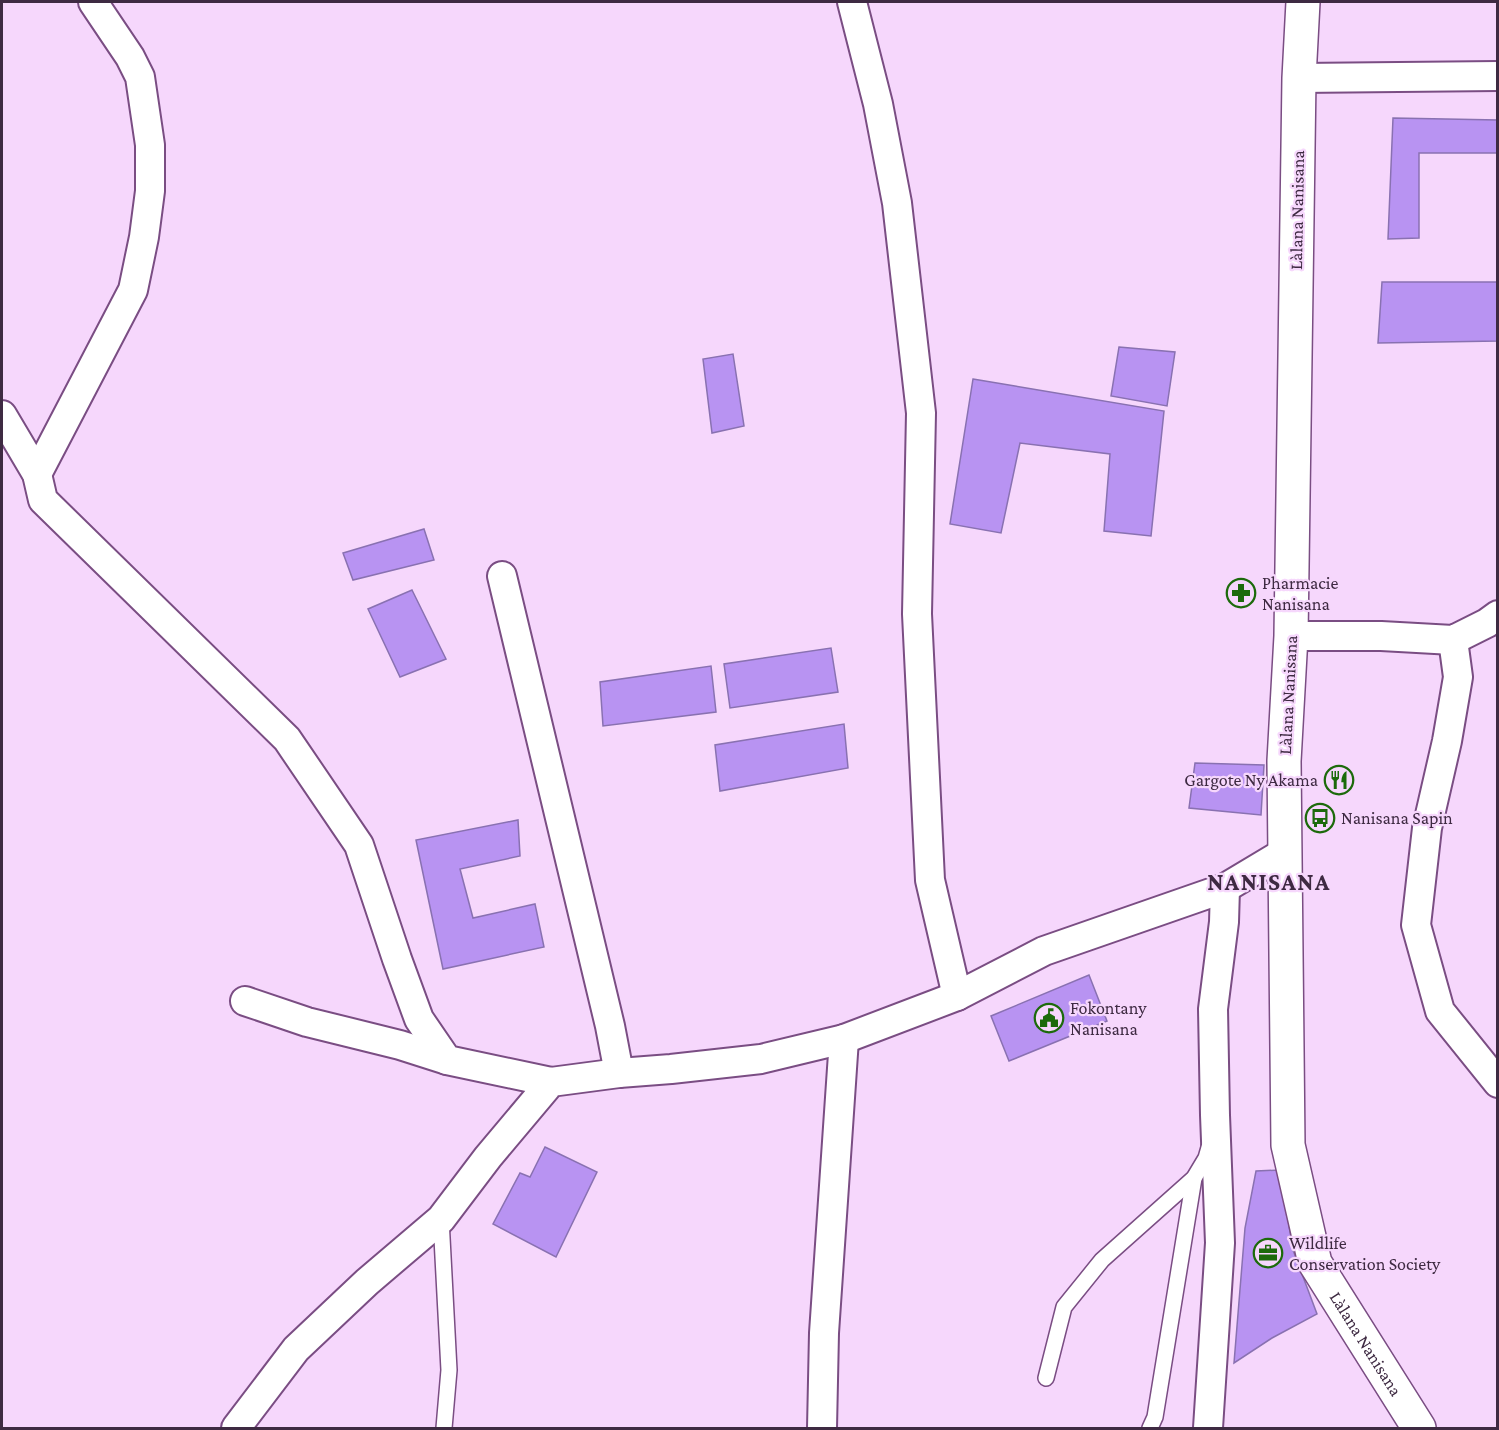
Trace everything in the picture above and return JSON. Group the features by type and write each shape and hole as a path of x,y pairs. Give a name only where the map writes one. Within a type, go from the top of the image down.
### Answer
{"street":[{"path":"37,474 133,290 144,237 150,191 150,145 141,77 93,2"},
{"path":"852,2 878,105 897,203 921,413 917,614 930,880 957,996"},
{"name":"Làlana Nanisana","path":"1303,2 1299,78 1291,636 1284,761 1288,1145 1315,1263 1419,1428"},
{"path":"1299,78 1497,76"},
{"path":"2,415 37,474 44,500 287,739 359,845 418,1019 447,1060"},
{"path":"501,576 610,1026 619,1073"},
{"path":"1291,636 1381,636 1453,640 1487,623 1497,615"},
{"path":"1453,640 1458,677 1447,741 1427,828 1416,925 1440,1011 1497,1083"},
{"path":"245,1001 307,1022 400,1045 447,1060 551,1082 761,1059 844,1039 957,996 1044,951 1225,888 1285,852"},
{"path":"1208,1428 1220,1243 1213,1009 1224,922 1225,888"},
{"path":"822,1428 824,1333 844,1039"},
{"path":"236,1428 296,1349 367,1282 441,1218 488,1157 551,1082"}],"lane":[{"path":"1046,1378 1064,1307 1102,1260 1194,1178 1206,1158 1215,1126"},
{"path":"1150,1428 1155,1417 1194,1178"},
{"path":"441,1218 449,1370 444,1428"}],"building":[{"path":"1393,118 1498,120 1498,153 1419,153 1419,238 1388,239"},
{"path":"1382,282 1498,282 1498,341 1378,343"},
{"path":"1119,347 1175,352 1167,406 1111,396"},
{"path":"733,354 744,426 712,433 703,359"},
{"path":"973,379 1164,411 1151,536 1104,531 1110,454 1020,443 1001,533 950,524"},
{"path":"424,529 434,560 353,580 343,553"},
{"path":"412,590 446,659 400,677 368,609"},
{"path":"831,648 838,692 730,708 724,664"},
{"path":"711,666 716,712 603,726 600,682"},
{"path":"844,724 848,768 720,791 715,745"},
{"path":"1195,763 1264,765 1261,815 1189,808"},
{"path":"518,820 520,856 460,869 473,918 535,904 544,947 443,969 416,840"},
{"name":"Fokontany Nanisana","path":"1089,975 1107,1021 1009,1061 991,1016"},
{"path":"545,1147 597,1172 556,1257 493,1224 520,1173 530,1177"},
{"path":"1280,1170 1293,1250 1317,1314 1272,1338 1234,1363 1245,1228 1256,1171"}],"place":[{"name":"Pharmacie Nanisana","path":"1241,593"},
{"name":"Gargote Ny Akama","path":"1339,780"},
{"name":"Nanisana Sapin","path":"1320,818"},
{"name":"Fokontany Nanisana","path":"1049,1018"},
{"name":"Wildlife Conservation Society","path":"1268,1253"}],"district":[{"name":"NANISANA","path":"1269,882"}]}
